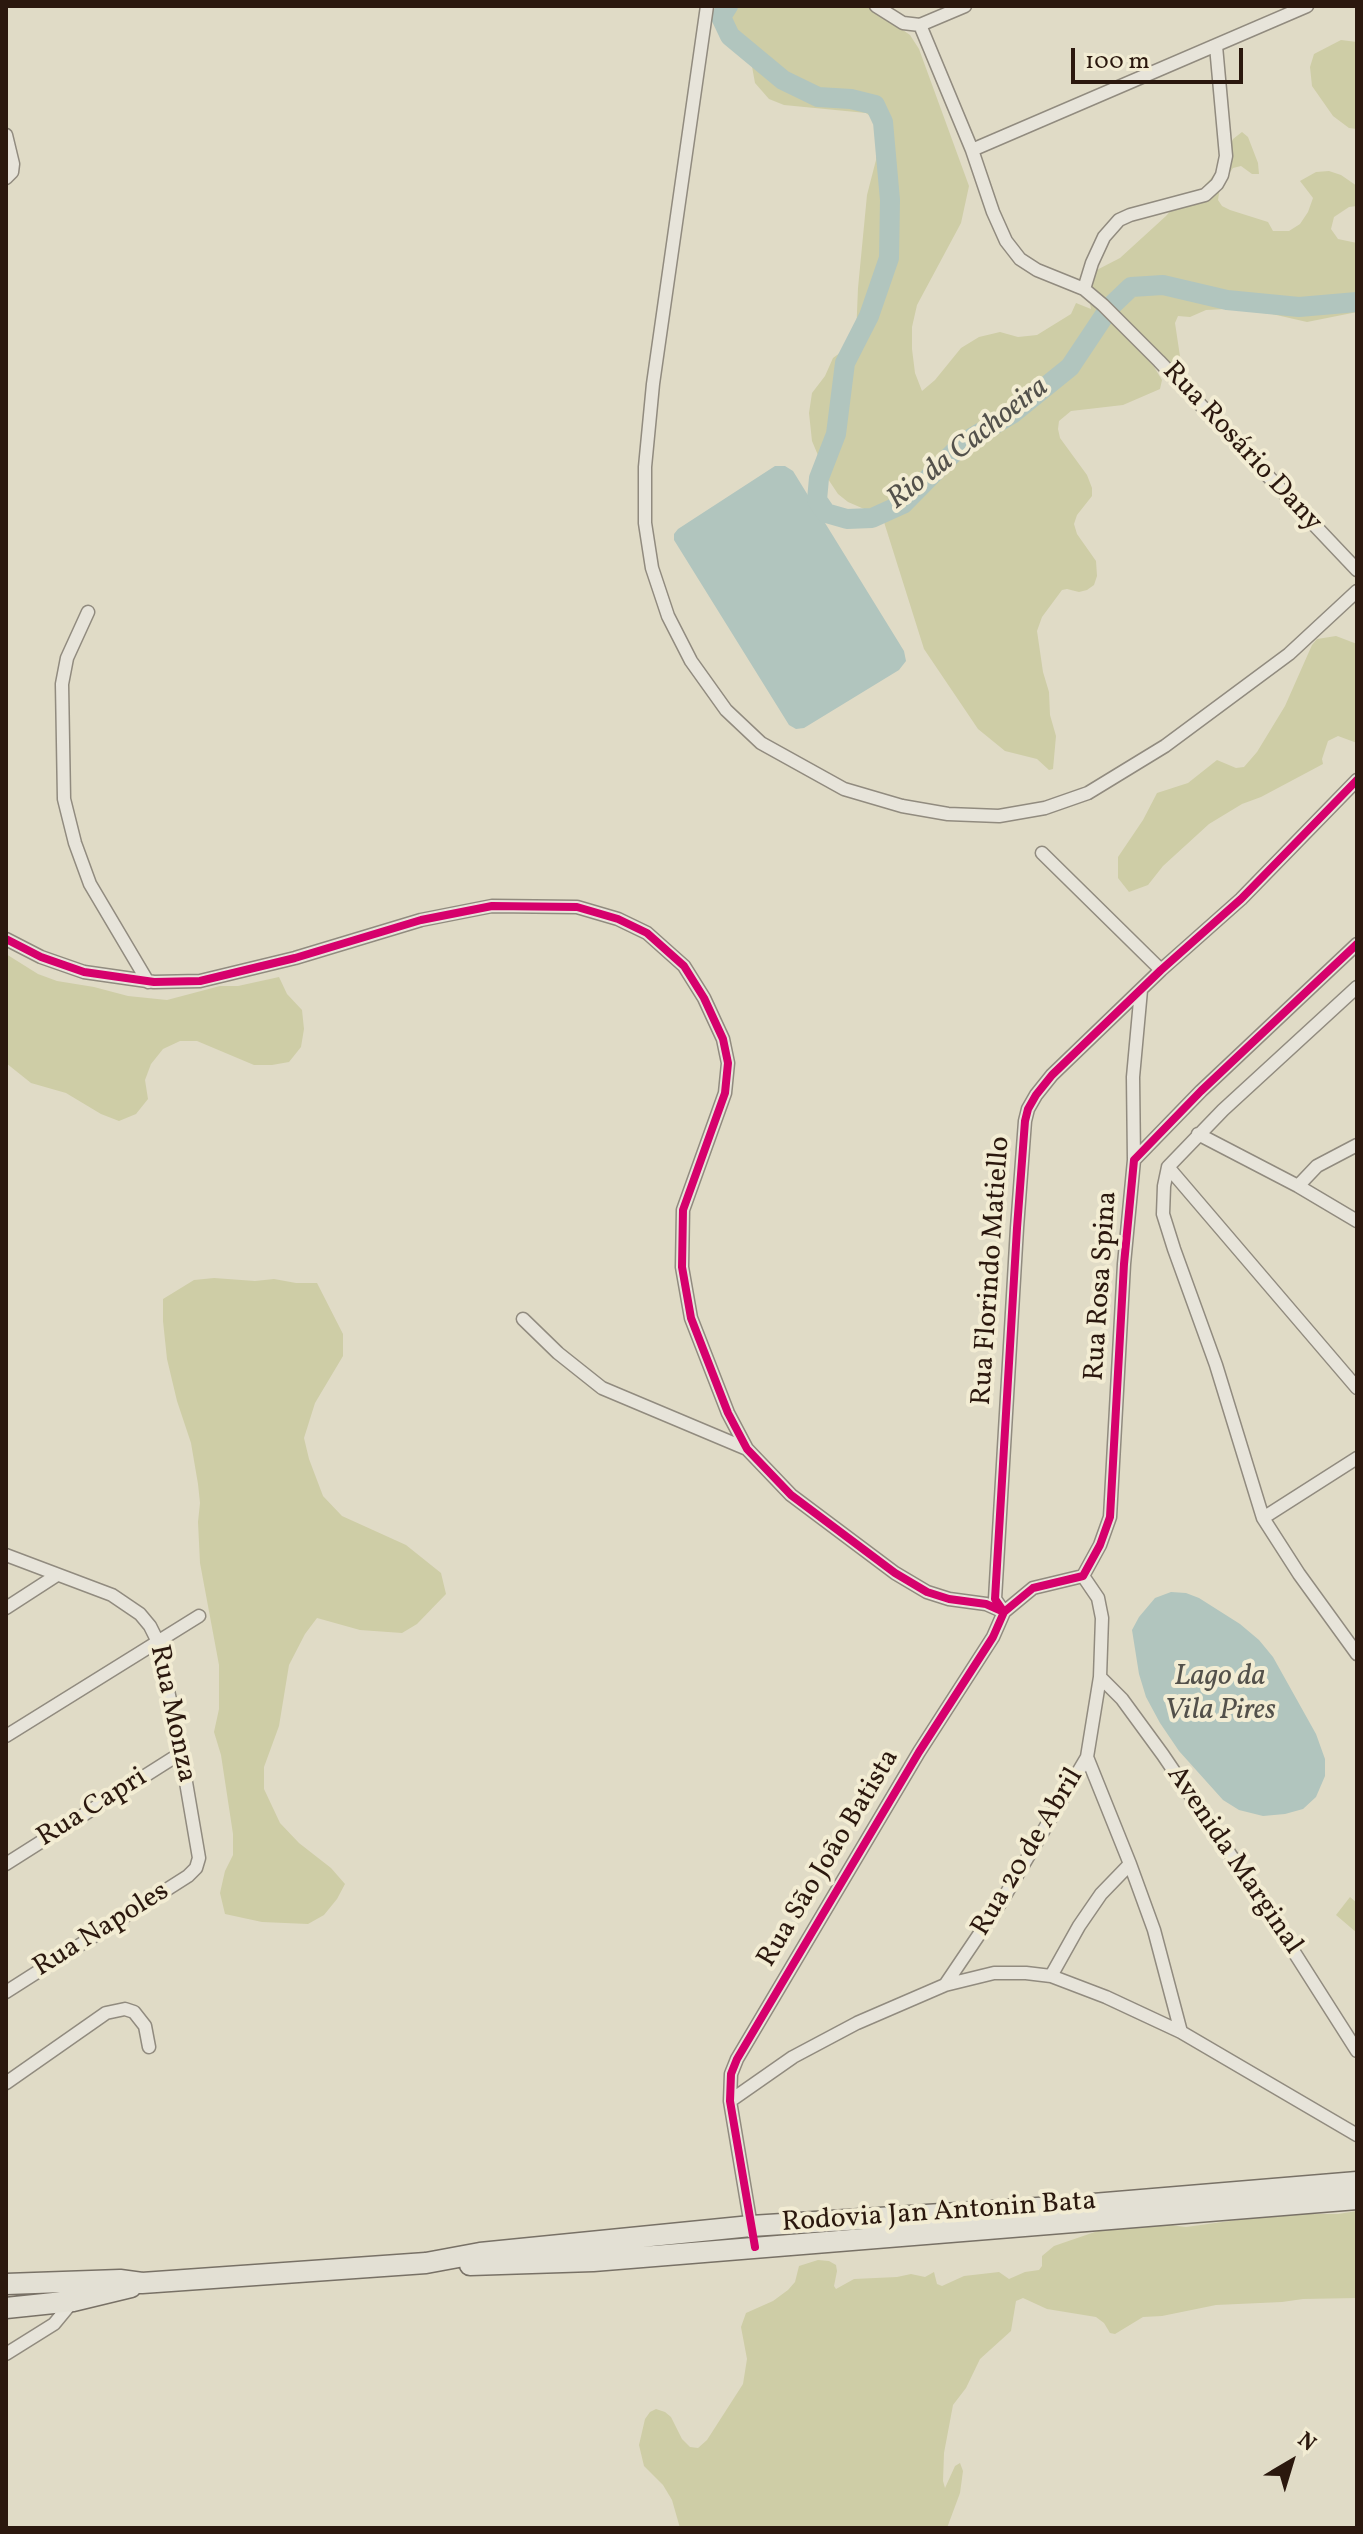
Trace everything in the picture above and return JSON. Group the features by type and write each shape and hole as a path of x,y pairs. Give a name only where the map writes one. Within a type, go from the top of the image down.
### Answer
{"main road":[{"name":"Rodovia Jan Antonin Bata","path":"426,2263 480,2253 751,2226 1069,2206 1357,2182"},
{"name":"Rodovia Jan Antonin Bata","path":"6,2284 120,2280 142,2283 426,2263 526,2265 1357,2199"},
{"path":"33,2283 33,2305"},
{"name":"Rodovia Jan Antonin Bata","path":"6,2308 73,2301 121,2291 142,2283"}],"street":[{"path":"707,6 653,384 645,467 645,523 652,568 668,616 691,661 726,710 761,743 844,789 902,806 948,814 999,816 1045,808 1088,793 1165,746 1289,654 1357,591"},
{"path":"876,6 903,23 920,25 965,6"},
{"path":"972,150 1307,6"},
{"name":"Rua Rosário Dany","path":"920,25 972,150 993,212 1006,241 1020,259 1037,270 1084,289 1103,305 1357,570"},
{"path":"1084,289 1104,237 1119,220 1205,195 1222,175 1226,156 1216,46"},
{"path":"6,135 13,164 8,177"},
{"path":"88,612 67,658 62,684 64,799 90,884 148,982"},
{"name":"Rua Florindo Matiello","path":"1004,1612 995,1599 1004,1415 1025,1121 1036,1095 1052,1075 1161,970 1241,899 1356,783"},
{"path":"1042,853 1161,970"},
{"path":"6,939 41,957 84,972 148,982 200,981 295,958 421,920 492,906 577,907 618,919 647,933 684,966 704,998 723,1039 728,1063 725,1093 683,1210 682,1267 691,1318 728,1413 747,1449 791,1495 895,1573 927,1592 949,1599 986,1604 1004,1612"},
{"name":"Rua Rosa Spina","path":"1083,1576 1100,1545 1110,1517 1124,1264 1134,1160 1201,1091 1357,944"},
{"path":"1357,987 1198,1134 1168,1167 1163,1214 1216,1365 1263,1518 1357,1654"},
{"path":"1134,1160 1133,1077 1141,990"},
{"path":"1198,1134 1357,1221"},
{"path":"1298,1186 1317,1166 1357,1145"},
{"path":"1168,1167 1357,1388"},
{"path":"523,1319 558,1353 602,1388 747,1449"},
{"path":"1263,1518 1357,1458"},
{"name":"Rua Monza","path":"6,1555 112,1595 129,1605 150,1626 158,1642 181,1753 199,1858 196,1868"},
{"path":"6,1608 57,1575"},
{"name":"Rua São João Batista","path":"755,2247 730,2101 731,2074 737,2059 919,1752 993,1637 1004,1612 1033,1588 1083,1576"},
{"name":"Rua 20 de Abril","path":"945,1985 1003,1899 1087,1757 1100,1677 1102,1618 1098,1598 1083,1576"},
{"path":"6,1736 199,1616"},
{"name":"Avenida Marginal","path":"1100,1677 1122,1699 1171,1768 1259,1897 1357,2051"},
{"name":"Rua Capri","path":"6,1864 181,1753"},
{"path":"1087,1757 1154,1930 1181,2032"},
{"path":"1051,1976 1101,1894 1130,1864"},
{"name":"Rua Napoles","path":"6,1992 196,1868"},
{"path":"730,2101 793,2057 844,2030 945,1985 994,1973 1026,1973 1051,1976 1106,1997 1181,2032 1357,2135"},
{"path":"6,2083 106,2013 125,2009 141,2017 149,2047"},
{"path":"6,2273 33,2283"},
{"path":"6,2354 54,2324 73,2301"}],"green space":[{"path":"716,6 874,6 877,12 910,35 919,49 969,186 961,223 917,305 912,327 912,349 915,373 922,391 961,348 979,337 1000,332 1018,337 1037,335 1071,314 1076,303 1091,309 1087,288 1089,274 1120,258 1179,201 1199,192 1220,168 1233,139 1242,132 1248,137 1259,174 1252,174 1241,166 1233,168 1220,187 1218,200 1230,210 1268,222 1273,231 1289,231 1300,224 1313,198 1300,181 1316,172 1329,171 1341,175 1357,186 1357,206 1349,207 1334,217 1331,229 1338,239 1357,243 1357,312 1307,322 1226,309 1206,310 1190,317 1178,316 1175,323 1181,363 1179,369 1174,370 1148,357 1162,380 1160,389 1123,405 1071,411 1059,421 1060,438 1087,475 1092,488 1092,496 1074,524 1077,534 1096,561 1097,576 1094,585 1087,590 1062,590 1042,617 1037,631 1056,736 1053,769 1049,770 1037,759 1005,751 978,729 924,649 884,522 878,515 848,502 838,494 812,441 809,413 812,393 825,376 833,358 852,344 856,337 867,195 876,160 879,130 875,120 866,113 784,105 769,99 755,83 751,61 727,39 722,15"},
{"path":"1341,40 1357,42 1357,129 1349,128 1333,116 1312,86 1310,67 1314,54"},
{"path":"1336,636 1357,644 1357,743 1338,736 1328,741 1323,764 1209,824 1163,866 1148,885 1129,892 1118,878 1118,857 1157,793 1188,783 1217,760 1236,768 1244,767 1257,752 1285,706 1312,645 1317,639"},
{"path":"6,954 38,974 57,981 128,996 167,1000 220,986 238,986 279,977 287,994 302,1010 304,1029 301,1047 289,1062 254,1065 197,1041 180,1041 163,1049 151,1064 145,1080 148,1099 136,1114 119,1121 66,1093 31,1083 6,1063"},
{"path":"214,1278 317,1283 343,1334 343,1356 315,1403 304,1438 323,1496 342,1516 406,1545 441,1573 446,1594 417,1624 402,1633 360,1630 317,1618 289,1665 279,1726 264,1767 264,1789 280,1823 345,1884 324,1915 308,1924 262,1922 225,1914 220,1893 233,1855 233,1834 221,1755 214,1732 219,1709 219,1665 200,1563 198,1484 191,1443 167,1359 163,1321 163,1299 194,1280"},
{"path":"1350,1897 1357,1903 1357,1933 1336,1915"},
{"path":"1357,2211 1357,2298 1216,2305 1143,2317 1115,2334 1110,2333 1096,2317 1047,2309 1023,2298 1016,2301 1011,2331 980,2359 966,2388 953,2405 944,2453 945,2488 955,2466 960,2463 963,2471 960,2493 947,2528 680,2528 672,2500 663,2485 644,2466 639,2445 645,2419 656,2409 671,2417 682,2439 690,2447 698,2448 707,2440 743,2384 747,2359 741,2327 746,2313 773,2301 788,2290 795,2282 799,2266 818,2260 836,2265 836,2289 854,2279 911,2274 925,2277 934,2272 937,2284 942,2286 964,2276 999,2272 1009,2279 1039,2270 1042,2256 1054,2246 1121,2223 1145,2222 1186,2227 1282,2214"}],"water":[{"path":"775,466 785,466 793,471 904,651 906,661 899,670 804,728 796,729 789,725 674,540 678,529"},
{"name":"Lago da Vila Pires","path":"1171,1592 1199,1598 1240,1624 1273,1657 1316,1734 1325,1759 1325,1776 1316,1797 1303,1809 1263,1816 1239,1810 1223,1800 1179,1751 1160,1723 1146,1697 1139,1674 1132,1630 1155,1598"}],"waterway":[{"name":"Rio da Cachoeira","path":"728,6 721,17 730,36 783,80 818,97 851,99 875,105 883,122 890,200 889,258 869,316 845,363 836,434 819,478 817,500 826,513 847,519 872,518 903,504 963,443 1012,414 1070,367 1110,307 1131,287 1163,285 1227,300 1299,307 1357,302"}],"cycle path":[{"path":"1004,1612 995,1599 1017,1228 1028,1109 1052,1075 1161,970 1241,899 1357,780"},
{"path":"6,939 41,957 84,972 154,982 200,981 295,958 421,920 492,906 577,907 618,919 647,933 684,966 704,998 723,1039 728,1063 725,1093 683,1210 682,1267 691,1318 728,1413 747,1449 791,1495 895,1573 927,1592 949,1599 986,1604 1004,1612"},
{"path":"755,2247 730,2101 731,2074 737,2059 919,1752 993,1637 1004,1612 1033,1588 1083,1576 1100,1545 1110,1517 1124,1264 1134,1160 1201,1091 1357,944"}]}
